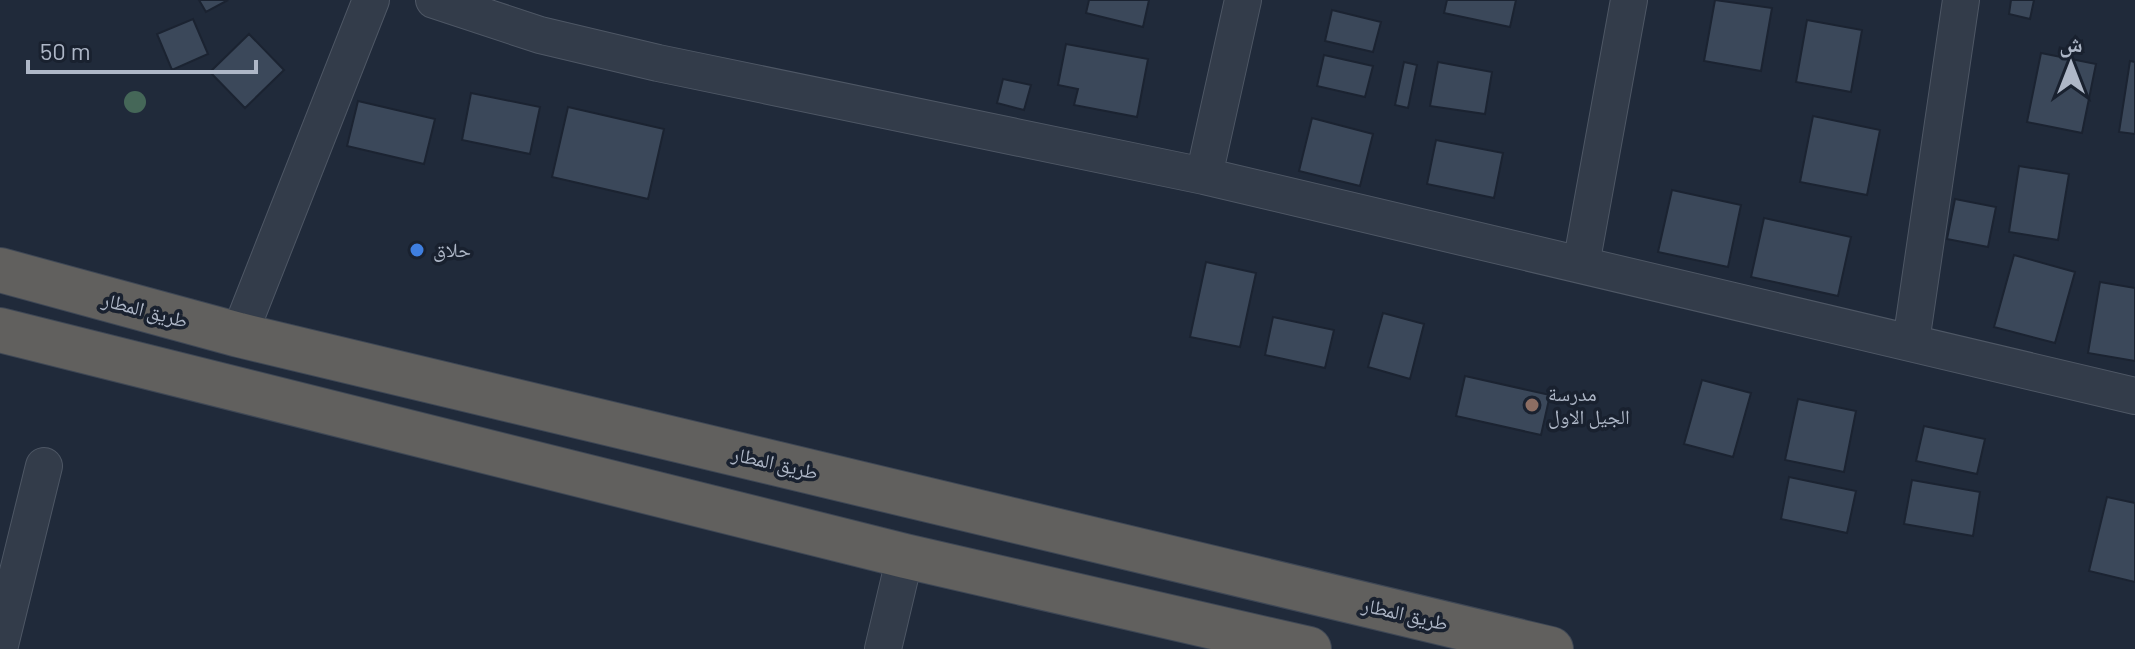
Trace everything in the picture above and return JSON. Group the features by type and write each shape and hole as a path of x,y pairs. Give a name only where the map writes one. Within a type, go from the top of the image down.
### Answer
{"highway":[{"name":"طريق المطار","path":"0,270 239,335 1551,649"},
{"path":"0,330 905,556 1188,636 1309,649"}],"street":[{"path":"239,335 371,0"},
{"path":"1204,176 1243,0"},
{"path":"1581,265 1629,0"},
{"path":"1911,342 1961,0"},
{"path":"456,3 540,35 658,63 1204,176 2135,396"},
{"path":"0,645 44,466"},
{"path":"883,649 905,556"}],"building":[{"path":"199,0 228,0 206,12"},
{"path":"1089,0 1149,0 1143,27 1086,13"},
{"path":"1447,0 1516,0 1510,27 1444,13"},
{"path":"1715,0 1772,8 1761,71 1704,61"},
{"path":"2011,0 2034,0 2030,19 2009,14"},
{"path":"1332,10 1381,22 1373,52 1325,41"},
{"path":"193,19 208,54 172,70 157,34"},
{"path":"1807,20 1862,30 1851,92 1796,82"},
{"path":"249,34 284,70 245,108 210,72"},
{"path":"1066,44 1148,59 1137,117 1074,105 1078,89 1058,85"},
{"path":"2041,53 2096,64 2082,133 2027,122"},
{"path":"1324,55 1373,66 1365,97 1317,86"},
{"path":"2130,61 2135,62 2135,134 2119,132"},
{"path":"1404,62 1417,65 1408,108 1395,105"},
{"path":"1438,62 1492,72 1485,114 1430,106"},
{"path":"1003,79 1031,85 1024,110 997,103"},
{"path":"471,93 540,107 530,154 462,140"},
{"path":"358,101 435,119 424,164 347,146"},
{"path":"568,107 664,129 648,199 552,177"},
{"path":"1813,116 1880,130 1867,195 1800,182"},
{"path":"1312,118 1373,134 1360,186 1299,171"},
{"path":"1436,140 1503,153 1494,198 1427,184"},
{"path":"2019,166 2069,174 2058,240 2009,232"},
{"path":"1672,190 1741,205 1728,267 1658,252"},
{"path":"1955,199 1996,207 1988,247 1947,239"},
{"path":"1764,218 1851,237 1838,296 1751,277"},
{"path":"2014,255 2075,272 2055,343 1994,327"},
{"path":"1206,262 1256,273 1240,347 1190,337"},
{"path":"2100,282 2135,288 2135,361 2088,353"},
{"path":"1383,313 1424,324 1410,379 1368,367"},
{"path":"1273,317 1334,330 1325,368 1265,355"},
{"path":"1465,376 1550,395 1541,435 1456,416"},
{"path":"1702,380 1751,393 1733,457 1684,444"},
{"path":"1798,399 1856,411 1844,472 1785,460"},
{"path":"1924,426 1985,439 1977,474 1916,461"},
{"path":"1789,477 1856,491 1847,533 1781,519"},
{"path":"1912,480 1980,492 1973,536 1904,524"},
{"path":"2107,497 2135,503 2135,582 2089,571"}],"place":[{"name":"حلاق","path":"417,250"},
{"name":"مدرسة الجيل الاول","path":"1532,405"}]}
